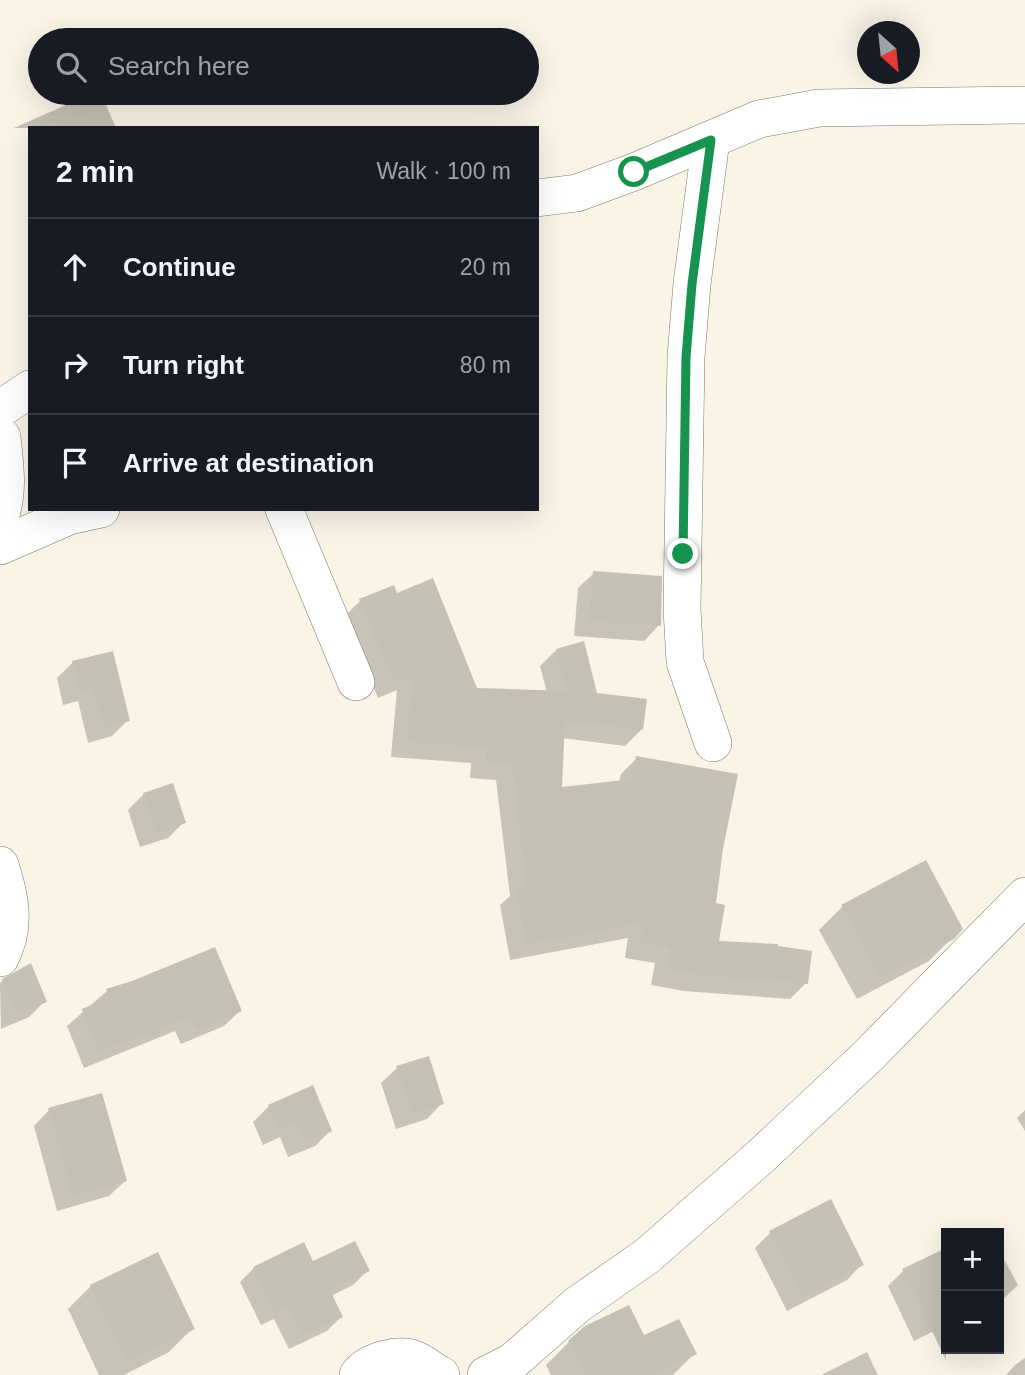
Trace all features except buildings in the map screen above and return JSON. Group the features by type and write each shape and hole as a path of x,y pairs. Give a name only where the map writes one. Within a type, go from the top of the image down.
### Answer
{"street":[{"path":"539,198 578,193 760,119 819,108 1024,105"},
{"path":"711,140 692,284 686,357 681,609 685,662 713,743"},
{"path":"0,517 6,483 1,427 28,392"},
{"path":"1,427 16,466 28,481"},
{"path":"0,546 77,511"},
{"path":"285,511 356,682"},
{"path":"0,864 12,911 4,951 0,958"},
{"path":"486,1375 512,1362 577,1305 647,1256 749,1167 868,1056 1025,896"},
{"path":"358,1375 363,1367 389,1358 414,1359 441,1375"}],"route":[{"path":"634,172 711,140 692,284 686,357 683,554"}]}
